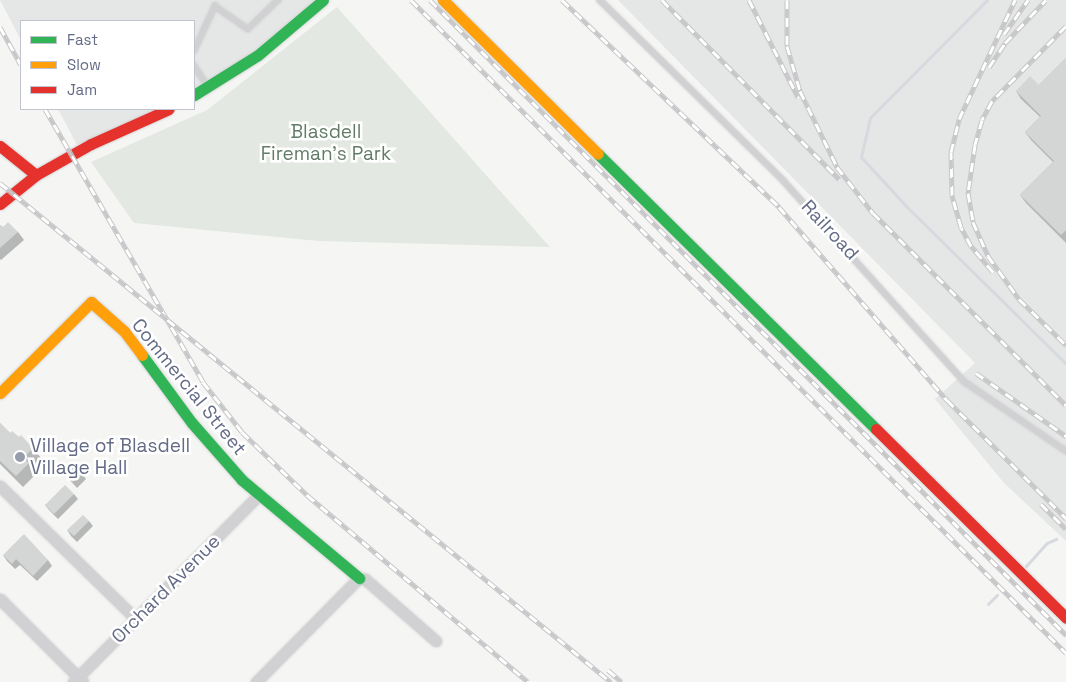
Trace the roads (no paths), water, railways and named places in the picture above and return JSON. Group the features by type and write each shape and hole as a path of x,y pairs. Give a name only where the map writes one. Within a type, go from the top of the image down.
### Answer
{"street":[{"path":"195,94 258,55 323,0"},
{"path":"443,0 1066,618"},
{"path":"0,204 36,175 91,144 167,110"},
{"path":"0,146 36,175"},
{"name":"Commercial Street","path":"0,392 91,302 124,331 212,448 259,495 360,578"},
{"path":"0,486 136,619"},
{"name":"Orchard Avenue","path":"78,680 259,495"},
{"path":"256,682 360,578 365,579 436,641"},
{"path":"0,599 78,680"}],"lane":[{"path":"195,49 215,6 248,29 278,0"},
{"name":"Railroad","path":"600,0 783,180 965,382 1066,451"},
{"path":"195,66 209,87"}],"waterway":[{"path":"987,0 870,118 861,157 906,206 1066,364"},
{"path":"1026,566 1047,543 1056,539"},
{"path":"988,604 997,595"}],"railway":[{"path":"411,0 1066,653"},
{"path":"430,0 1066,635"},
{"path":"562,0 779,207 947,400 1066,518"},
{"path":"662,0 839,179"},
{"path":"749,0 798,97"},
{"path":"787,0 787,46 800,91 837,167 873,213 1066,405"},
{"path":"993,272 971,246 961,227 952,195 951,152 959,119 1015,0"},
{"path":"1004,34 1028,0"},
{"path":"989,67 1005,43 1046,0"},
{"path":"1066,26 992,101 982,120 975,145 968,193 973,222 988,256 1019,299 1066,345"},
{"path":"0,27 20,63"},
{"path":"46,110 203,382 242,432 307,495 528,682"},
{"path":"0,183 611,682"},
{"path":"976,373 1066,436"},
{"path":"1041,504 1066,529"},
{"path":"608,670 622,682"}],"place":[{"name":"Village of Blasdell Village Hall","path":"20,457"}],"park label":[{"name":"Blasdell Fireman's Park","path":"326,143"}]}
